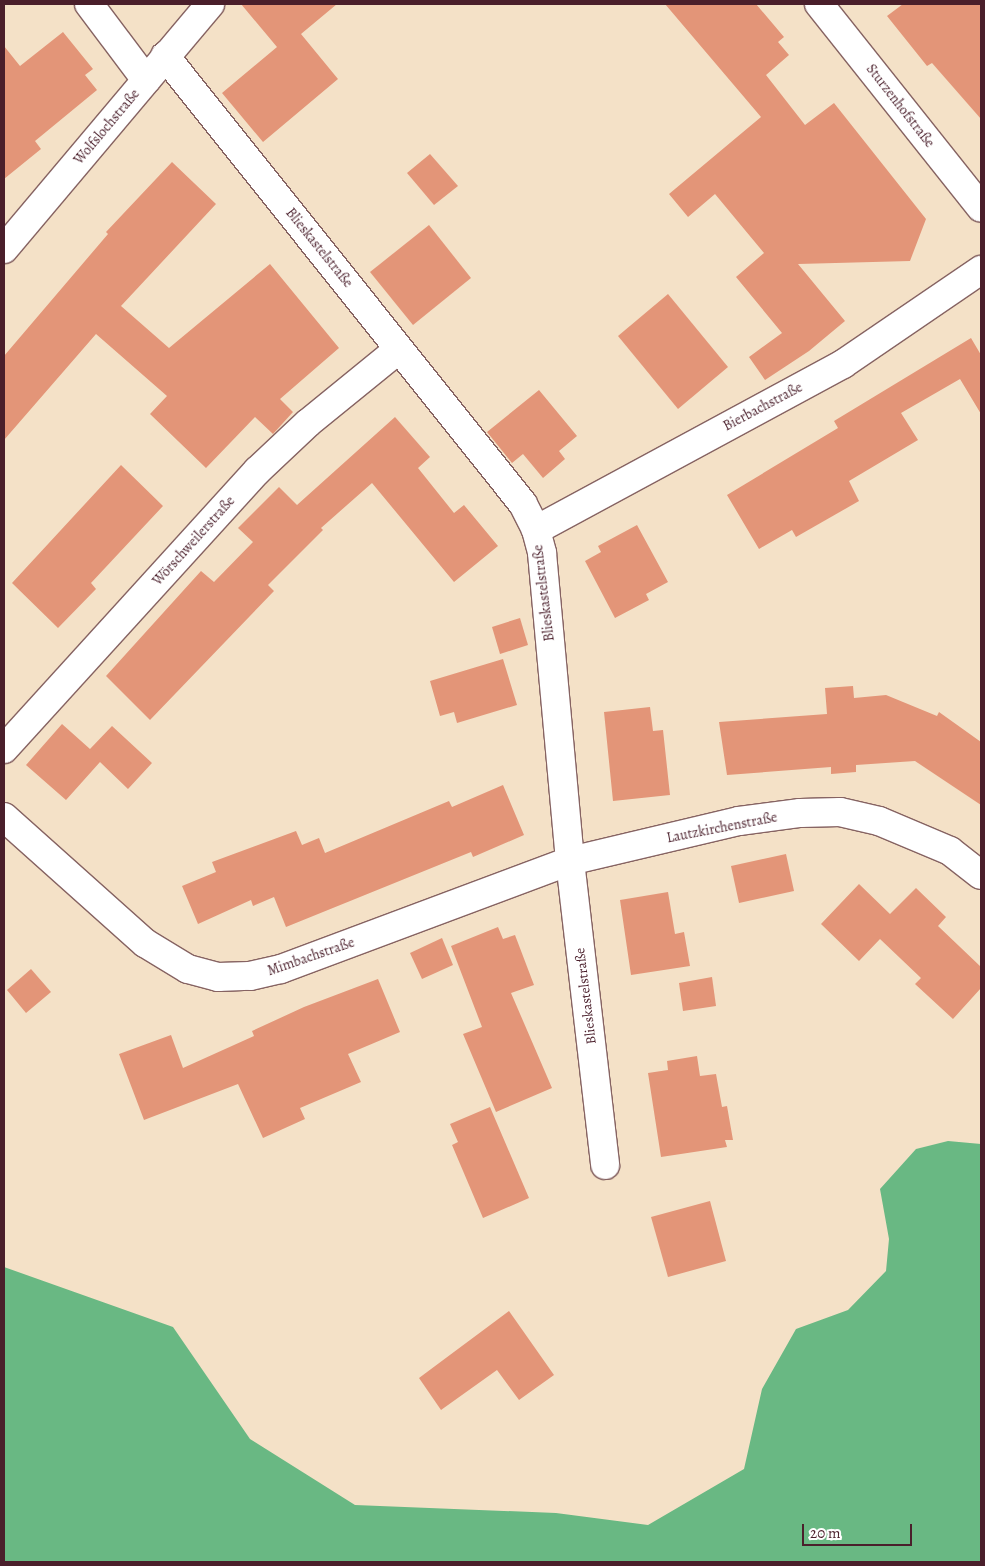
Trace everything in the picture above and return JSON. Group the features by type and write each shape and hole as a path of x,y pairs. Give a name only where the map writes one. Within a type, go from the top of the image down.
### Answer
{"street":[{"path":"89,4 146,80"},
{"name":"Wolfslochstraße","path":"4,249 210,4"},
{"name":"Sturzenhofstraße","path":"819,4 981,208"},
{"name":"Blieskastelstraße","path":"165,56 523,504 536,530 542,553 570,861 605,1165"},
{"name":"Bierbachstraße","path":"536,530 843,364 981,270"},
{"name":"Wörschweilerstraße","path":"4,749 257,472 308,423 399,349"},
{"name":"Lautzkirchenstraße","path":"570,861 739,821 800,813 840,812 912,832 950,851 981,875"},
{"name":"Mimbachstraße","path":"4,816 146,942 188,969 218,976 250,976 281,969 570,861"}],"green space":[{"path":"948,1141 981,1144 981,1562 4,1562 4,1267 173,1327 250,1439 355,1505 556,1513 648,1525 744,1469 762,1389 796,1329 848,1310 886,1271 889,1239 880,1189 916,1149"}],"building":[{"path":"241,4 337,4 301,34 338,79 263,142 222,93 277,47"},
{"path":"665,4 756,4 784,37 778,42 789,55 766,75 805,125 834,103 926,219 910,261 798,264 845,321 809,351 765,380 749,357 782,333 736,277 764,253 715,194 688,217 669,194 761,117"},
{"path":"903,4 981,4 981,119 932,63 927,66 887,16"},
{"path":"63,32 93,69 85,75 97,90 35,141 41,149 4,179 4,46 20,66"},
{"path":"430,154 458,186 434,205 407,173"},
{"path":"172,162 216,204 121,306 169,348 270,264 339,348 280,399 293,412 273,434 255,417 206,468 150,414 167,396 96,334 4,440 4,356 108,234 106,232"},
{"path":"429,225 471,278 413,325 370,272"},
{"path":"668,294 728,367 678,409 618,336"},
{"path":"971,338 981,355 981,414 960,379 901,413 918,440 849,481 859,501 796,537 792,530 759,549 727,495 838,428 834,421"},
{"path":"539,390 577,436 559,451 565,459 543,478 523,454 512,463 487,432"},
{"path":"395,417 430,457 418,468 454,513 464,505 498,546 454,582 372,483 321,528 323,530 268,585 274,591 150,720 106,676 201,571 214,582 253,542 238,528 279,487 297,505"},
{"path":"121,465 163,506 91,583 96,589 58,628 12,583"},
{"path":"637,525 668,582 646,594 649,600 615,618 585,561 601,552 598,546"},
{"path":"520,618 528,645 500,654 492,627"},
{"path":"503,659 517,705 457,723 454,712 440,716 430,681"},
{"path":"853,686 854,698 886,695 937,716 939,712 981,742 981,805 915,761 856,765 856,772 831,774 831,767 727,775 719,722 827,714 825,688"},
{"path":"650,707 653,731 663,730 670,795 613,801 604,712"},
{"path":"62,724 90,749 112,726 152,763 128,789 100,762 66,800 26,765"},
{"path":"503,785 524,835 473,857 471,852 286,927 274,897 253,906 251,900 198,924 182,886 216,872 212,862 296,831 302,845 319,838 325,853 449,801 452,807"},
{"path":"786,854 794,891 739,903 731,866"},
{"path":"859,884 890,914 916,888 946,917 938,926 981,967 981,988 953,1019 915,984 921,978 880,939 859,961 821,924"},
{"path":"668,892 675,934 684,932 690,966 631,975 620,900"},
{"path":"498,927 503,939 515,935 534,985 511,993 552,1088 496,1112 463,1034 482,1027 451,946"},
{"path":"442,938 453,965 422,979 410,953"},
{"path":"31,969 51,992 26,1013 7,990"},
{"path":"712,977 716,1006 683,1011 679,983"},
{"path":"378,979 400,1032 348,1054 361,1082 300,1108 305,1119 263,1138 238,1084 144,1120 119,1054 171,1035 183,1068 254,1036 252,1031 304,1007"},
{"path":"697,1056 700,1076 716,1074 722,1107 727,1106 733,1140 725,1140 727,1147 661,1157 648,1073 668,1070 667,1061"},
{"path":"490,1107 529,1198 483,1218 452,1145 458,1142 450,1124"},
{"path":"710,1201 726,1261 668,1277 651,1217"},
{"path":"509,1311 554,1375 519,1400 497,1370 441,1410 419,1378"}]}
